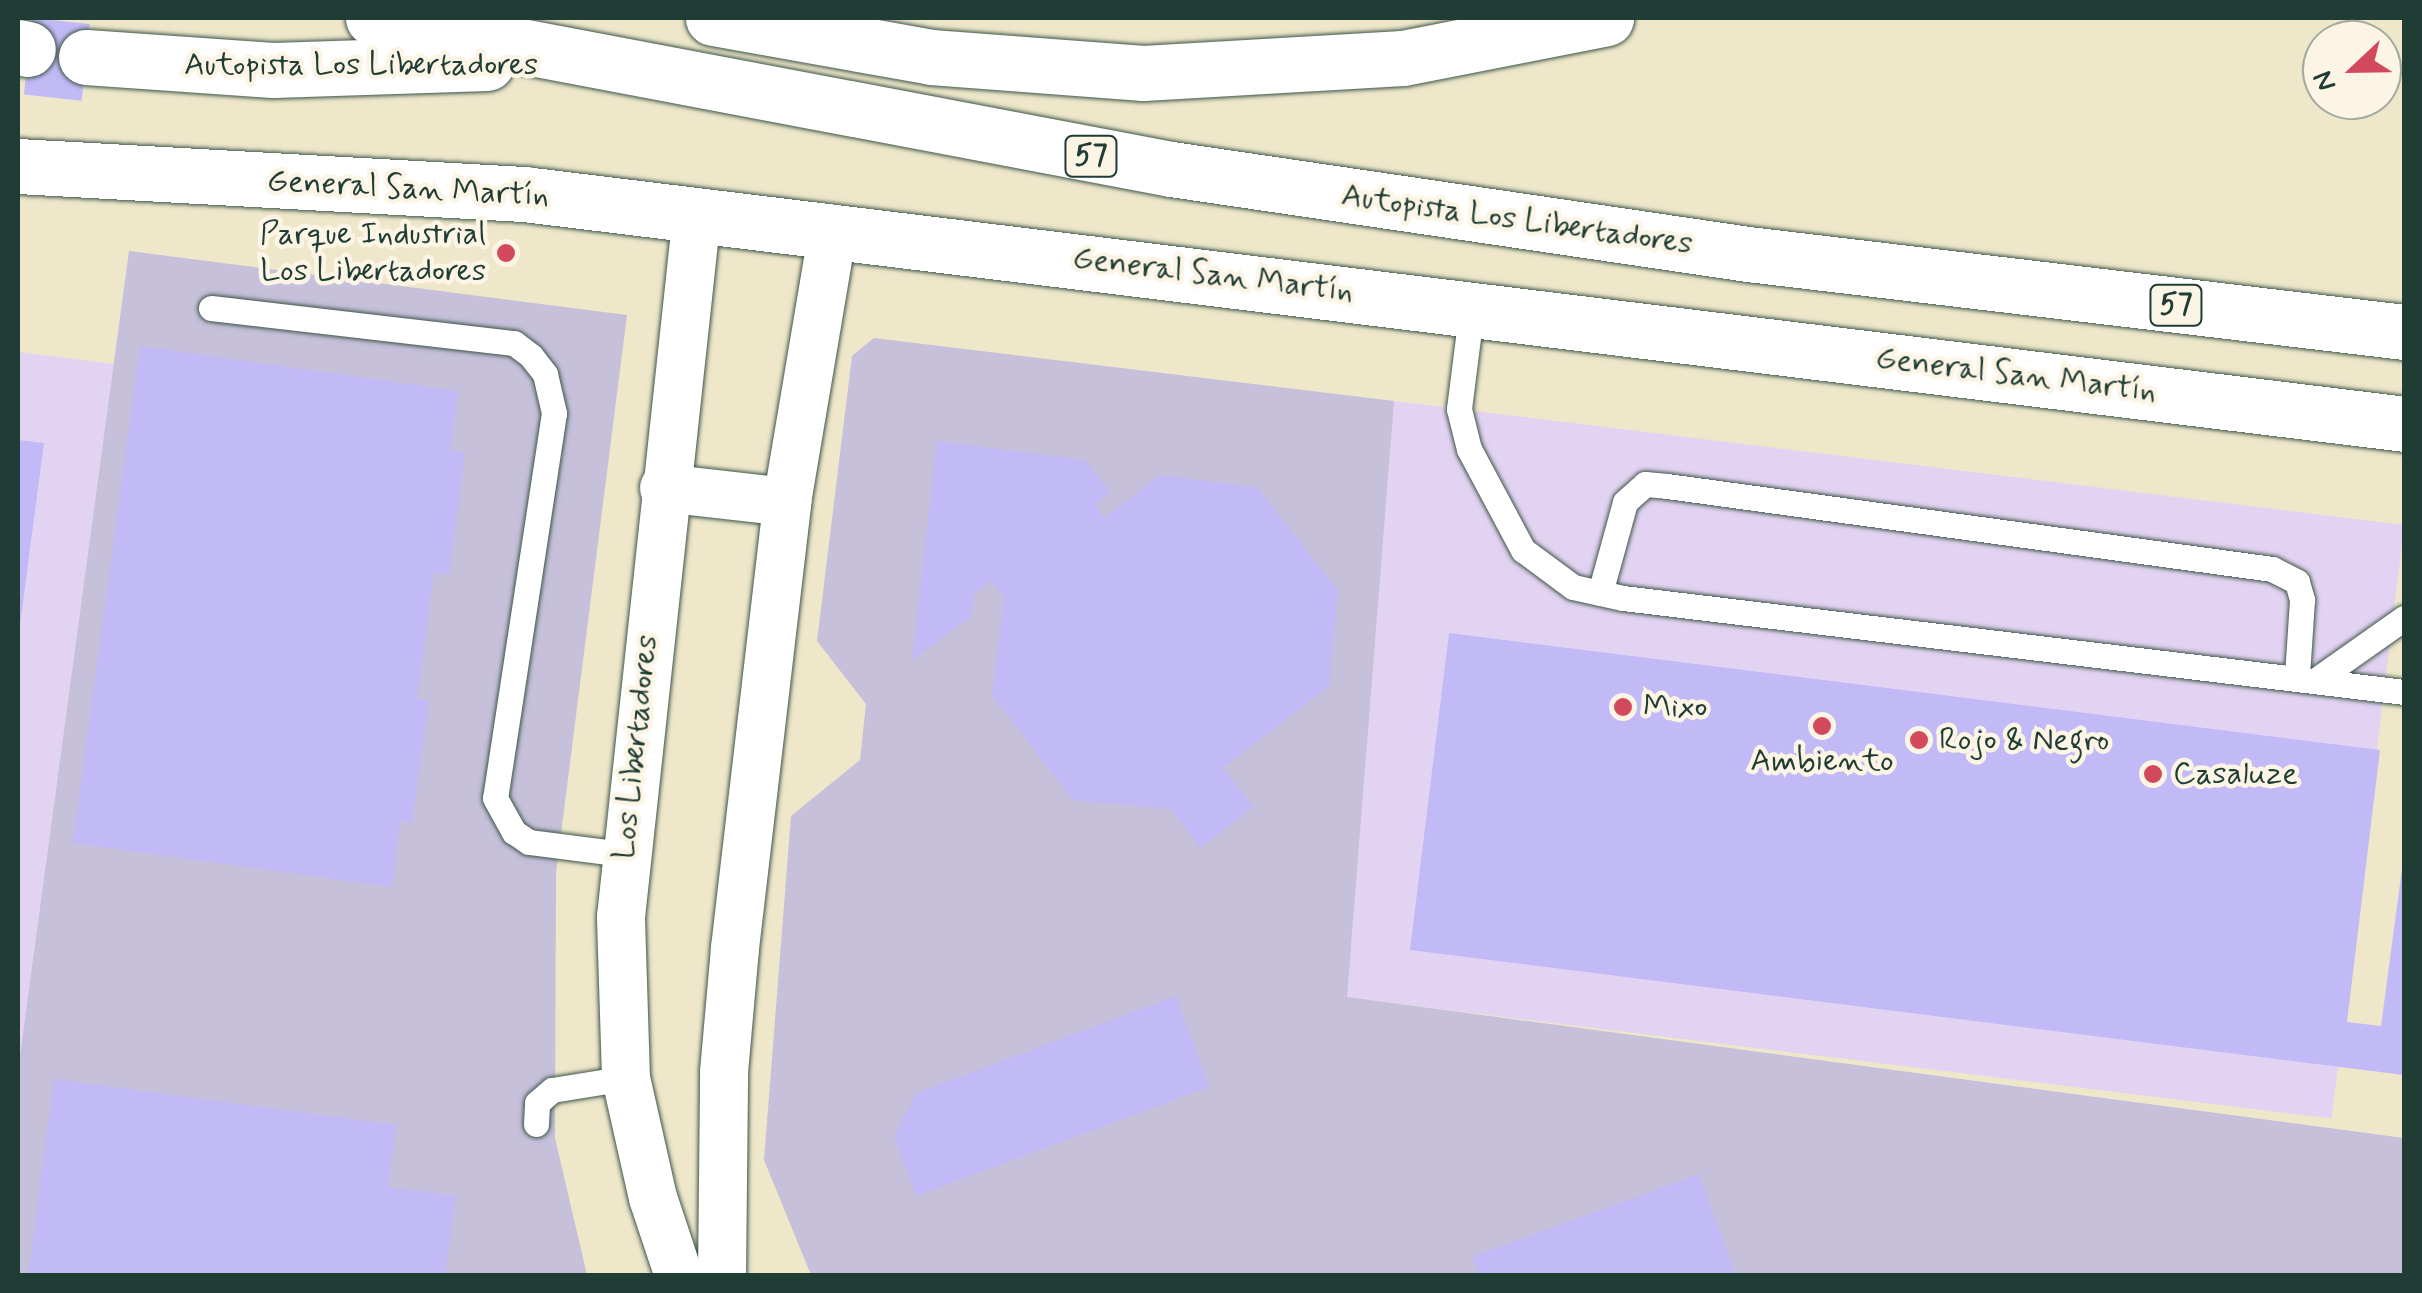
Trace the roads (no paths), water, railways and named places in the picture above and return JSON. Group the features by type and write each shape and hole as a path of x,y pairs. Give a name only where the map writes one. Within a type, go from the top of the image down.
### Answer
{"main road":[{"name":"Autopista Los Libertadores","path":"373,18 1171,169 1748,254 2404,332"},
{"path":"714,18 999,65 1216,72 1402,58 1606,18"},
{"path":"910,18 1216,72"},
{"name":"Autopista Los Libertadores","path":"86,57 273,70 416,64 636,66"},
{"name":"General San Martín","path":"18,166 199,180 423,184 1472,306 2404,424"}],"street":[{"name":"Los Libertadores","path":"680,1276 653,1198 626,1078 623,854 696,214"},
{"path":"722,1276 724,1072 787,502 833,230"},
{"path":"664,488 787,502"}],"lane":[{"path":"1472,306 1458,409 1469,449 1523,550 1573,587 2404,692"},
{"path":"211,308 514,343 532,356 545,374 554,412 495,798 514,832 529,842 623,854"},
{"path":"1600,593 1625,502 1645,484 1667,486 2272,569 2297,582 2308,677"},
{"path":"2308,677 2404,618"},
{"path":"536,1124 537,1103 552,1090 626,1078"}],"place":[{"name":"Parque Industrial Los Libertadores","path":"506,253"},
{"name":"Mixo","path":"1623,707"},
{"name":"Ambiento","path":"1822,726"},
{"name":"Rojo & Negro","path":"1919,740"},
{"name":"Casaluze","path":"2153,774"}]}
